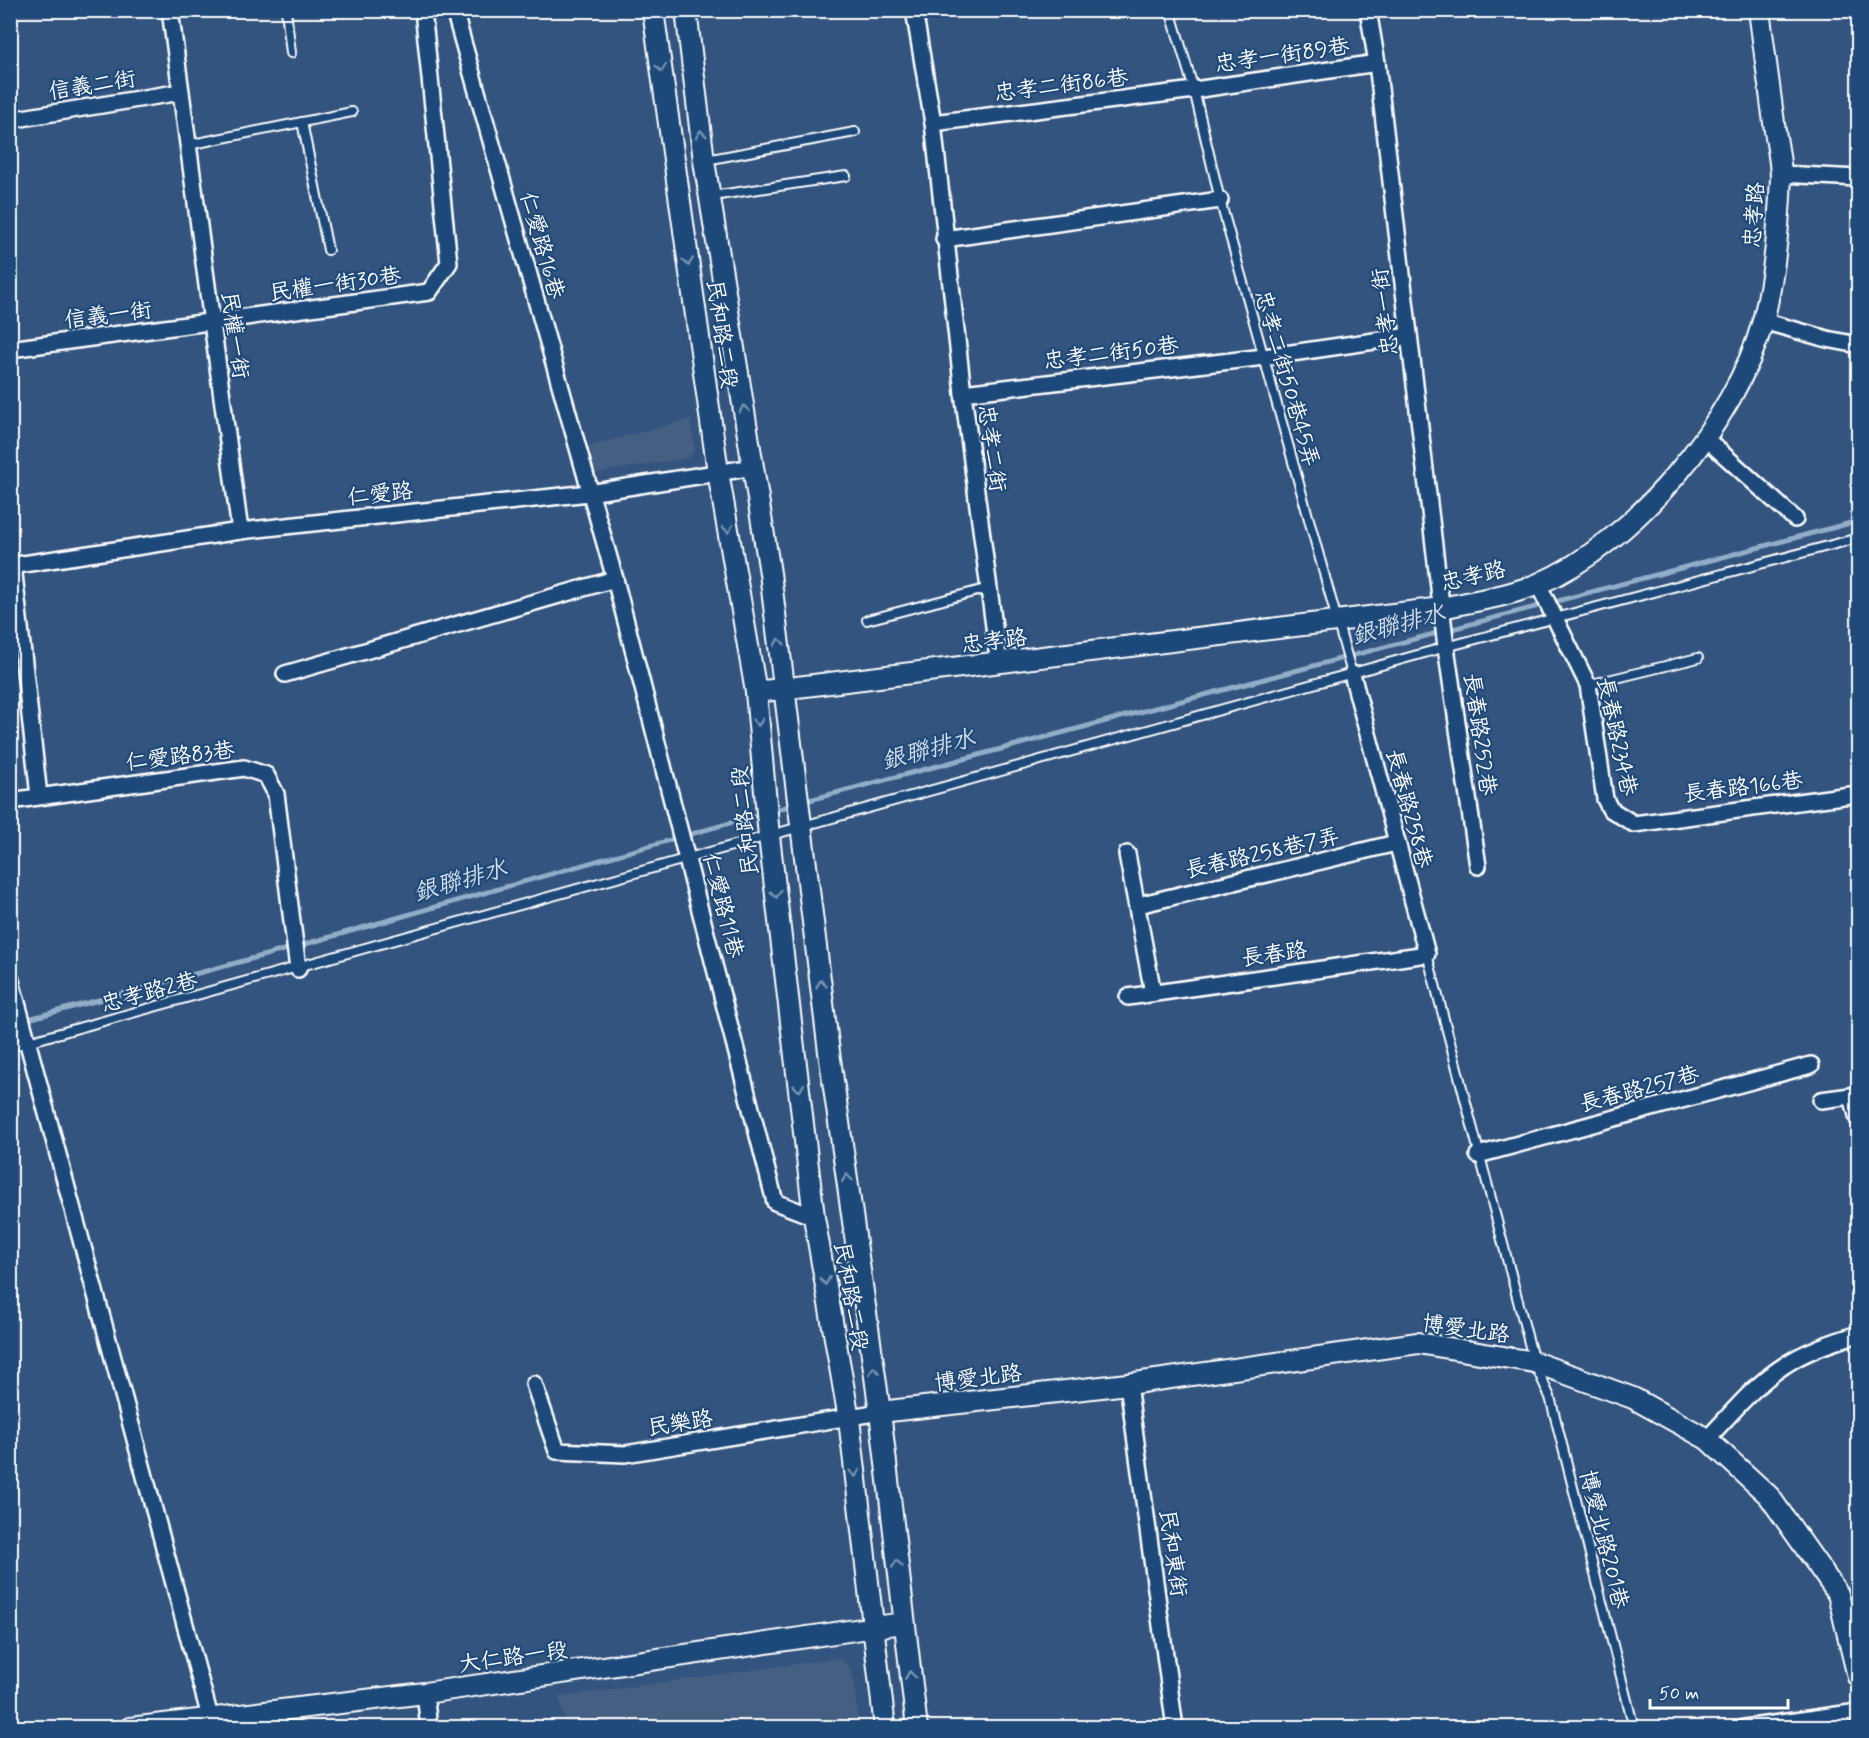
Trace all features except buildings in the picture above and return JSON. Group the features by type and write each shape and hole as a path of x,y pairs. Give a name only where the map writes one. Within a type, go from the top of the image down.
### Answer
{"street":[{"name":"民權一街","path":"170,10 240,531"},
{"name":"民權一街30巷","path":"212,323 429,292 448,263 423,10"},
{"name":"仁愛路16巷","path":"454,10 589,493"},
{"name":"民和路二段","path":"653,10 718,472 756,692 769,836 814,1217 849,1419 885,1728"},
{"name":"民和路二段","path":"686,10 704,161 754,467 785,688 829,1052 880,1412 917,1728"},
{"name":"忠孝二街","path":"914,10 933,123 944,239 999,664"},
{"name":"忠孝一街","path":"1368,10 1377,63 1442,608"},
{"name":"忠孝路","path":"756,692 1442,608 1538,584 1584,557 1625,528 1663,490 1705,438 1743,370 1763,321 1775,254 1781,174 1759,10"},
{"name":"忠孝一街89巷","path":"1194,90 1377,63"},
{"name":"忠孝二街86巷","path":"933,123 1194,90"},
{"name":"信義二街","path":"10,120 181,92"},
{"path":"1781,174 1858,178"},
{"path":"944,239 1220,200"},
{"path":"1763,321 1858,345"},
{"name":"信義一街","path":"10,349 212,323"},
{"name":"忠孝二街50巷","path":"963,393 1264,357 1409,336"},
{"path":"1705,438 1795,519"},
{"name":"仁愛路","path":"12,565 240,531 589,493 754,467"},
{"name":"仁愛路11巷","path":"589,493 615,579 689,857 775,1202 814,1217"},
{"path":"12,565 39,796"},
{"path":"285,674 615,579"},
{"name":"長春路234巷","path":"1538,584 1588,685 1605,799 1610,809 1634,824"},
{"name":"長春路252巷","path":"1442,608 1478,866"},
{"name":"長春路258巷","path":"1352,674 1427,954"},
{"name":"仁愛路83巷","path":"10,801 244,768 266,776 276,794 297,964"},
{"name":"長春路166巷","path":"1634,824 1858,794"},
{"name":"長春路258巷7弄","path":"1138,905 1396,843"},
{"path":"1127,854 1153,993"},
{"name":"長春路","path":"1128,997 1427,954"},
{"path":"10,977 212,1722"},
{"path":"795,1053 829,1052"},
{"name":"長春路257巷","path":"1479,1155 1811,1065"},
{"path":"1821,1100 1855,1095 1858,1119"},
{"path":"1707,1439 1758,1385 1786,1364 1813,1350 1858,1334"},
{"name":"博愛北路","path":"880,1412 1128,1384 1418,1343 1534,1362 1633,1398 1707,1439 1769,1496 1838,1594 1858,1677"},
{"name":"民樂路","path":"534,1384 556,1451 625,1454 849,1419 880,1412"},
{"name":"民和東街","path":"1128,1384 1175,1728"},
{"name":"大仁路一段","path":"130,1728 212,1722 903,1623"},
{"path":"425,1693 429,1728"},
{"path":"1744,1728 1858,1712"}],"lane":[{"path":"286,10 291,53"},
{"name":"忠孝二街50巷45弄","path":"1170,10 1194,90 1220,200 1352,674"},
{"path":"188,145 352,112"},
{"path":"302,122 328,250"},
{"path":"704,161 855,132"},
{"path":"710,196 846,176"},
{"name":"忠孝路2巷","path":"10,1047 27,1037 769,836 800,825 1446,647 1858,538"},
{"path":"867,620 989,588"},
{"path":"1588,685 1698,658"},
{"path":"1427,954 1534,1362"},
{"name":"博愛北路201巷","path":"1534,1362 1550,1398 1634,1728"}],"shaded area":[{"path":"690,419 695,449 688,458 596,473 589,446"},
{"path":"838,1658 848,1665 853,1676 859,1727 567,1727 559,1697"}],"waterway":[{"name":"銀聯排水","path":"802,802 1858,521"},
{"name":"銀聯排水","path":"10,1024 295,947 793,805"}]}
